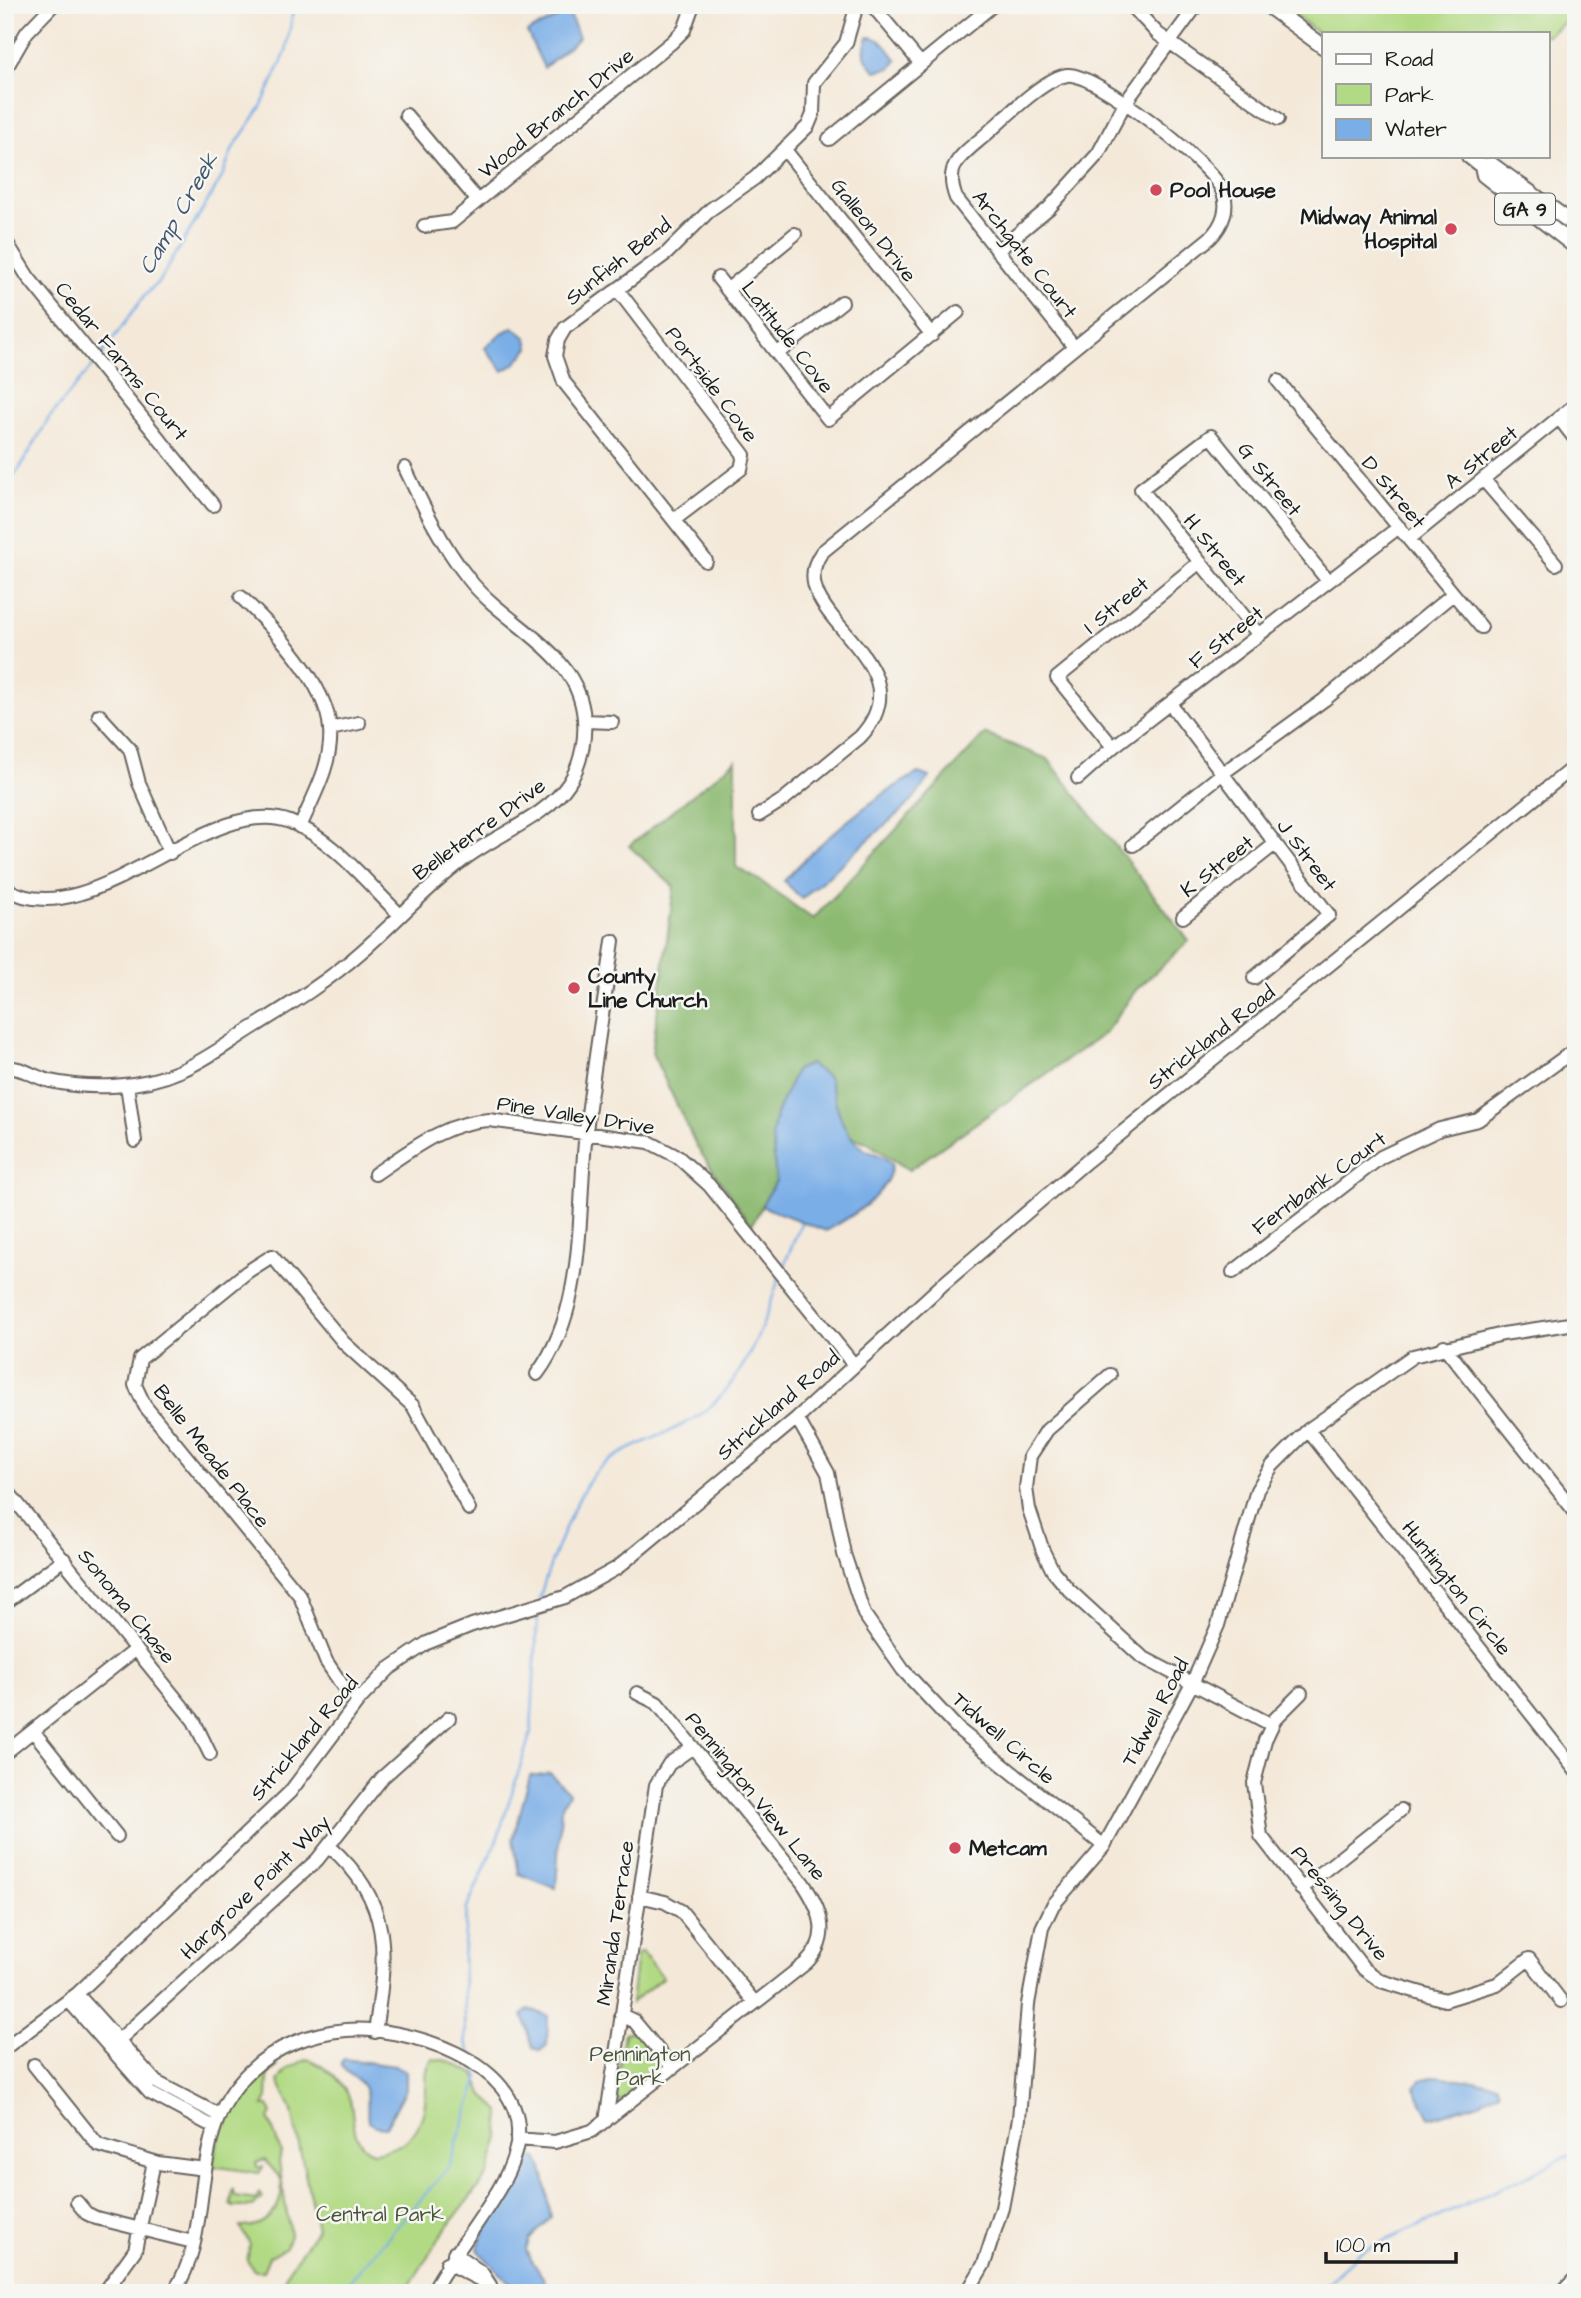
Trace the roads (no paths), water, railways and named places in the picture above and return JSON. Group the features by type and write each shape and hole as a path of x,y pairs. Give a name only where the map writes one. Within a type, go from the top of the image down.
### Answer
{"main road":[{"path":"1267,5 1322,46"},
{"name":"GA 9","path":"1472,158 1482,166 1484,175 1576,247"},
{"name":"GA 9","path":"1482,166 1492,165 1576,226"}],"street":[{"path":"5,70 27,32 52,5"},
{"name":"Wood Branch Drive","path":"424,226 452,222 672,42 684,30 693,5"},
{"name":"Sunfish Bend","path":"706,561 564,382 557,366 556,349 562,331 667,253 710,209 755,178 811,122 814,83 846,43 856,5"},
{"path":"873,5 920,64"},
{"path":"1131,5 1170,43 1278,119"},
{"path":"997,251 1049,208 1098,154 1125,103 1196,5"},
{"path":"829,139 985,8"},
{"name":"Archgate Court","path":"759,814 783,800 860,737 870,725 877,706 878,687 872,666 814,589 812,576 818,557 1210,237 1225,212 1225,196 1214,178 1162,131 1089,79 1066,75 1049,83 967,150 951,170 950,183 956,198 1074,347"},
{"path":"406,115 478,201"},
{"name":"Galleon Drive","path":"785,149 932,335"},
{"path":"727,290 795,234"},
{"name":"Cedar Farms Court","path":"5,240 28,277 213,505"},
{"name":"Latitude Cove","path":"718,278 828,419 932,335"},
{"name":"Portside Cove","path":"617,289 744,455 741,469 674,520"},
{"path":"778,353 842,302"},
{"path":"932,335 958,312"},
{"name":"D Street","path":"1278,381 1481,627"},
{"name":"A Street","path":"1409,539 1576,404"},
{"path":"1559,418 1576,440"},
{"name":"G Street","path":"1141,489 1211,436 1328,581"},
{"name":"Belleterre Drive","path":"5,1067 20,1067 46,1080 76,1086 127,1085 179,1071 320,987 364,950 399,914 484,843 516,826 561,793 580,760 584,721 579,696 561,662 503,614 467,577 438,533 405,468"},
{"path":"1483,479 1556,564"},
{"name":"H Street","path":"1141,489 1259,635"},
{"name":"F Street","path":"1078,778 1113,747 1399,527"},
{"name":"I Street","path":"1113,747 1057,678 1200,562"},
{"path":"1133,845 1223,773 1324,700 1453,594"},
{"path":"241,597 292,652 318,693 330,729 326,762 300,827"},
{"path":"1171,705 1223,773"},
{"path":"99,715 130,749 139,783 170,853"},
{"path":"584,721 612,722"},
{"path":"330,729 359,723"},
{"name":"Strickland Road","path":"5,2048 73,1997 290,1792 359,1700 389,1669 427,1643 472,1625 565,1597 603,1578 797,1418 1079,1167 1576,765"},
{"name":"J Street","path":"1223,773 1329,915 1254,978"},
{"path":"5,888 38,897 80,892 136,872 219,827 243,819 269,818 300,827 321,841 399,914"},
{"name":"K Street","path":"1183,917 1275,845"},
{"path":"537,1374 554,1351 567,1318 579,1224 586,1132 614,941"},
{"name":"Fernbank Court","path":"1233,1272 1381,1157 1440,1129 1478,1120 1576,1049"},
{"path":"127,1085 135,1140"},
{"name":"Pine Valley Drive","path":"375,1174 428,1139 468,1121 489,1120 649,1142 678,1157 709,1185 854,1365"},
{"name":"Belle Meade Place","path":"359,1700 342,1685 326,1661 300,1597 140,1398 134,1379 139,1359 247,1272 272,1256 344,1343 413,1406 469,1509"},
{"name":"Tidwell Road","path":"967,2293 984,2264 1002,2208 1019,2119 1028,2004 1042,1928 1053,1905 1104,1846 1192,1684 1218,1625 1258,1490 1272,1466 1308,1430 1413,1356 1444,1346 1576,1323"},
{"path":"1444,1346 1576,1513"},
{"path":"1110,1375 1047,1430 1037,1443 1026,1471 1029,1509 1053,1571 1069,1590 1142,1657 1272,1725"},
{"name":"Tidwell Circle","path":"797,1418 828,1473 844,1554 864,1614 903,1670 958,1729 1104,1846"},
{"name":"Huntington Circle","path":"1308,1430 1576,1771"},
{"name":"Sonoma Chase","path":"5,1488 199,1728 211,1754"},
{"path":"5,1602 64,1559"},
{"path":"5,1753 136,1649"},
{"name":"Pennington View Lane","path":"517,2139 555,2142 592,2131 810,1959 821,1941 822,1920 803,1883 657,1703 637,1693"},
{"name":"Pressing Drive","path":"1301,1693 1272,1725 1254,1783 1261,1836 1364,1969 1381,1981 1445,2000 1497,1984 1529,1959 1562,2001"},
{"name":"Hargrove Point Way","path":"114,2044 329,1846 398,1760 449,1718"},
{"path":"33,1731 117,1836"},
{"name":"Miranda Terrace","path":"606,2121 657,1782 672,1760 693,1747"},
{"path":"1301,1889 1401,1810"},
{"path":"329,1846 364,1882 379,1923 384,1972 375,2032"},
{"path":"639,1896 665,1902 681,1911 755,2003"},
{"path":"73,1997 114,2044 150,2093 217,2121"},
{"path":"621,2015 638,2026 673,2068"},
{"path":"173,2293 187,2266 217,2121 246,2075 283,2048 325,2033 356,2029 433,2045 470,2059 486,2069 499,2082 517,2120 517,2139 506,2176 451,2258 432,2293"},
{"path":"34,2065 94,2143 154,2162 205,2169"},
{"path":"107,2289 131,2257 140,2231 154,2162"},
{"path":"77,2202 90,2216 140,2231 193,2242"},
{"path":"451,2258 494,2289"},
{"path":"1561,2293 1576,2278"}],"water":[{"path":"569,12 579,38 544,68 527,32"},
{"path":"868,37 881,41 897,60 891,68 876,71 869,63 865,56"},
{"path":"513,327 527,338 529,348 515,364 503,371 485,348 500,334"},
{"path":"918,773 930,777 910,803 802,899 784,881 846,822"},
{"path":"810,1064 828,1077 840,1116 855,1142 892,1164 884,1186 876,1195 857,1212 826,1231 761,1206 776,1181 772,1136 776,1114 796,1070"},
{"path":"550,1773 569,1793 561,1809 556,1888 519,1874 513,1839 530,1776"},
{"path":"529,2009 548,2016 547,2045 540,2051 533,2047 523,2015"},
{"path":"344,2059 395,2066 406,2071 406,2089 386,2127 368,2122 366,2091 343,2066 341,2062"},
{"path":"1434,2076 1497,2084 1499,2091 1476,2104 1430,2118 1415,2088 1420,2080"},
{"path":"536,2157 544,2176 551,2218 529,2240 526,2251 545,2281 536,2293 520,2293 477,2250 487,2226 515,2183 526,2160"}],"waterway":[{"name":"Camp Creek","path":"98,359 146,294 161,279 222,177 233,148 261,107 286,52 294,5"},
{"name":"Camp Creek","path":"5,487 20,468 49,418 94,364"},
{"path":"783,1268 801,1223"},
{"path":"539,1600 565,1528 593,1476 613,1458 677,1428 701,1414 716,1401 729,1386 750,1352 779,1278"},
{"path":"471,2056 466,2042 463,1958 467,1908 498,1837 531,1732 538,1610"},
{"path":"339,2293 449,2167 479,2077 477,2072"},
{"path":"1318,2293 1358,2253 1576,2152"}],"place":[{"name":"Pool House","path":"1156,190"},
{"name":"Midway Animal Hospital","path":"1451,229"},
{"name":"County Line Church","path":"574,988"},
{"name":"Metcam","path":"955,1848"}],"park label":[{"name":"Pennington Park","path":"640,2066"},
{"name":"Central Park","path":"380,2214"}]}
